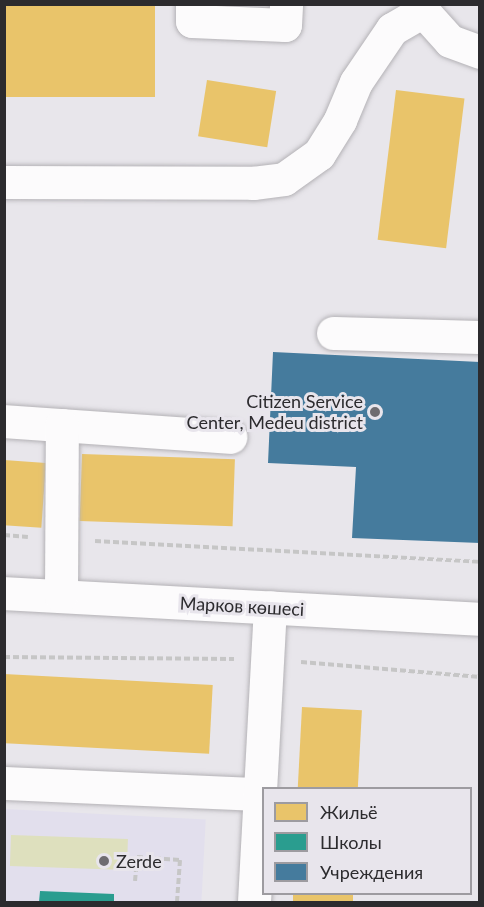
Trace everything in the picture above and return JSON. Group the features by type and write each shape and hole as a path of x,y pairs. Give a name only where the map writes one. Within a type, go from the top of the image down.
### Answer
{"street":[{"path":"192,4 192,21 285,26 286,4"},
{"path":"4,182 253,183 284,179 319,154 340,120 356,82 392,29 422,8 450,41 480,52"},
{"path":"333,333 480,337"},
{"path":"4,421 230,438"},
{"path":"61,596 62,425"},
{"name":"Марков көшесі","path":"4,593 480,619"},
{"path":"254,903 270,607"},
{"path":"4,783 260,794"}],"path":[{"path":"4,536 480,562"},
{"path":"135,881 137,857 180,860 177,903"}],"shaded area":[{"name":"Zerde","path":"5,809 206,820 201,902 4,902"}],"green space":[{"path":"11,835 128,839 127,870 10,866"}],"building: Жильё":[{"path":"4,4 155,4 155,97 4,97"},
{"path":"207,80 276,91 267,147 198,136"},
{"path":"396,90 464,98 446,248 378,240"},
{"path":"82,454 235,459 233,526 80,521"},
{"path":"4,460 46,463 41,528 4,525"},
{"path":"4,674 213,685 209,754 4,743"},
{"path":"302,707 362,710 358,787 298,787"},
{"path":"293,895 353,895 353,902 293,902"}],"building: Школы":[{"path":"40,891 114,894 114,902 39,902"}],"building: Учреждения":[{"name":"Citizen Service Center, Medeu district","path":"273,352 480,362 480,543 352,538 356,467 268,463"}],"place":[{"name":"Citizen Service Center, Medeu district","path":"375,412"},
{"name":"Zerde","path":"104,861"}]}
